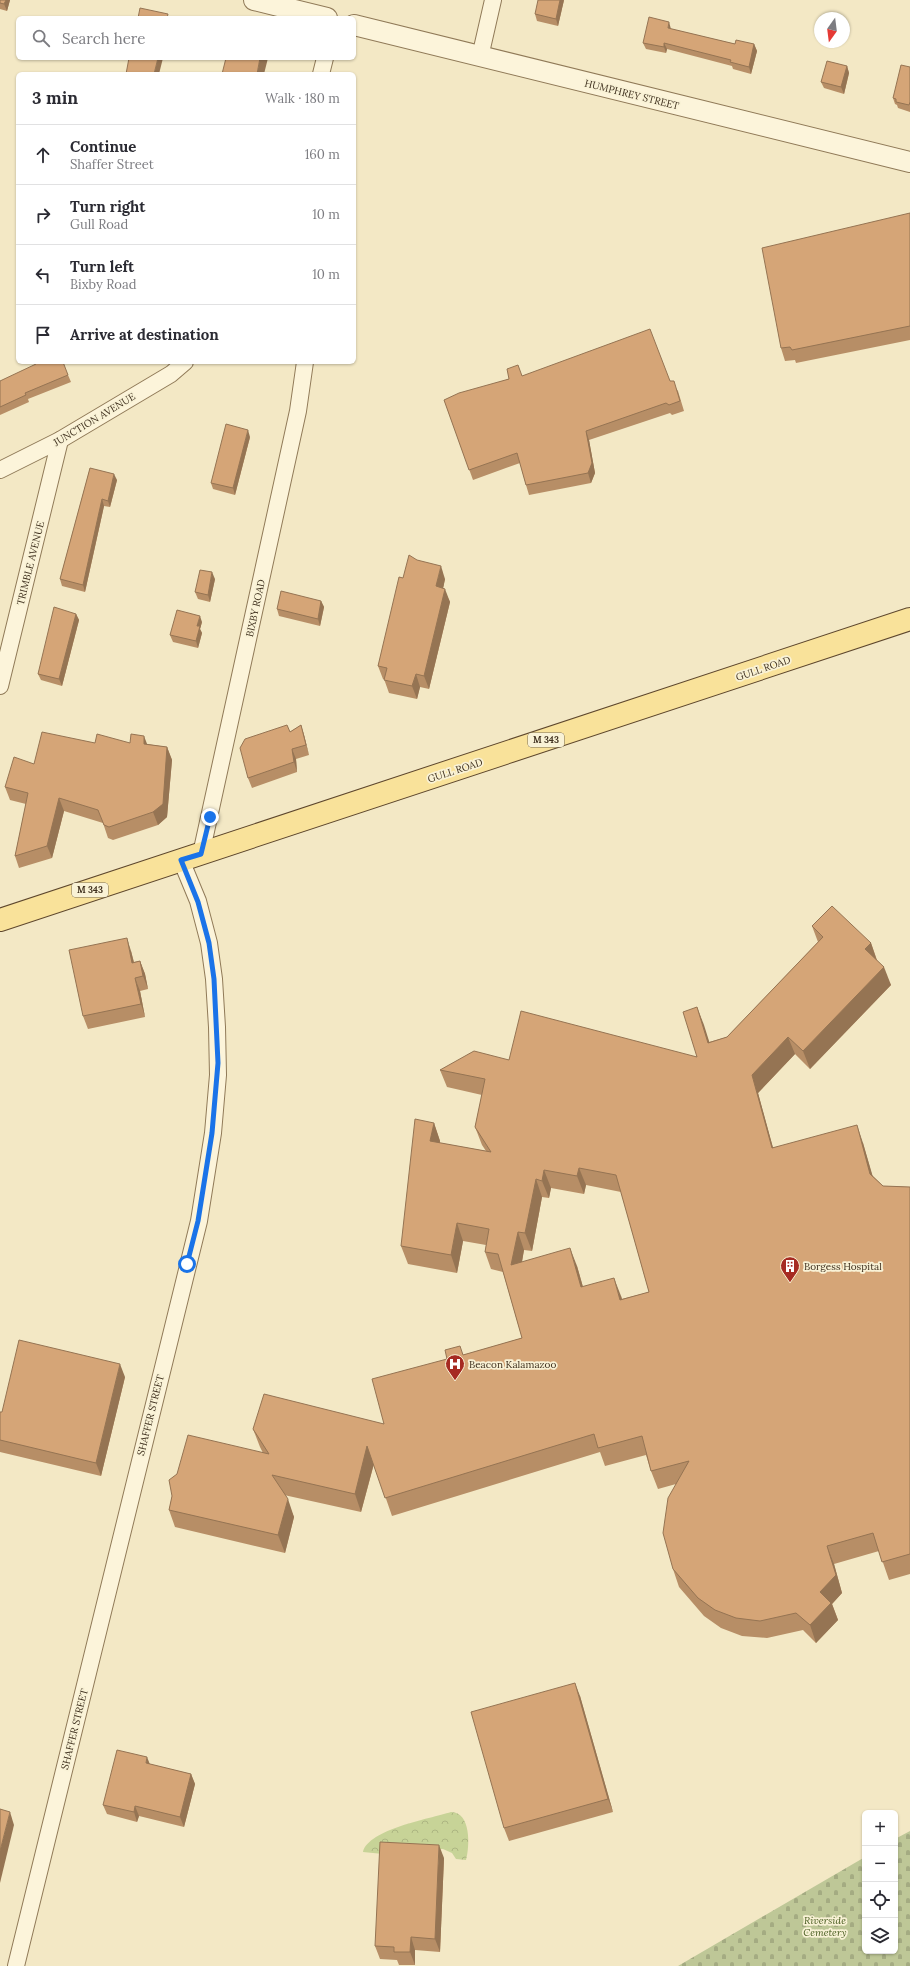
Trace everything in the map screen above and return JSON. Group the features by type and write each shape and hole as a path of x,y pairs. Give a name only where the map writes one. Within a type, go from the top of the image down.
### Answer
{"main road":[{"name":"GULL ROAD","path":"0,920 910,619"}],"street":[{"path":"254,0 318,16"},
{"path":"480,57 493,0"},
{"name":"HUMPHREY STREET","path":"356,26 910,162"},
{"path":"322,72 324,60"},
{"name":"JUNCTION AVENUE","path":"0,470 60,440 171,374 183,364"},
{"name":"BIXBY ROAD","path":"201,854 298,411 305,364"},
{"name":"TRIMBLE AVENUE","path":"0,686 60,440"},
{"name":"SHAFFER STREET","path":"16,1966 198,1221 212,1133 218,1075 214,979 209,943 202,915 181,860"}],"green space":[{"path":"451,1812 458,1813 466,1823 468,1831 468,1847 466,1860 456,1859 452,1853 443,1849 407,1848 383,1854 363,1852 368,1844 376,1837 388,1831"},
{"name":"Riverside Cemetery","path":"910,1831 910,1966 678,1966 862,1859 862,1954 898,1954 898,1837"}],"building":[{"path":"0,0 6,0 4,4 0,3"},
{"path":"538,0 560,0 556,19 535,14"},
{"path":"140,8 168,14 168,16 138,16"},
{"path":"649,17 669,22 668,28 735,44 736,40 754,44 749,67 730,62 731,60 664,43 664,47 643,43"},
{"path":"129,60 158,60 154,72 126,72"},
{"path":"226,60 260,60 257,72 222,72"},
{"path":"827,61 847,66 841,87 821,82"},
{"path":"901,65 910,67 909,105 896,102 896,99 893,98"},
{"path":"910,213 910,326 792,350 790,347 781,348 762,248"},
{"path":"650,329 670,381 674,381 680,401 669,405 666,403 586,431 592,463 588,473 526,485 517,453 469,470 444,400 459,393 509,379 507,369 518,365 522,376"},
{"path":"36,364 64,364 68,375 25,393 26,395 0,407 0,381"},
{"path":"226,424 248,430 233,488 211,483"},
{"path":"90,468 114,474 108,501 102,499 83,585 60,579"},
{"path":"409,555 417,560 441,566 436,586 445,589 424,676 416,674 412,686 384,680 387,668 378,666 399,577 403,578"},
{"path":"200,570 212,572 208,595 195,592"},
{"path":"281,591 321,601 318,619 277,609"},
{"path":"54,607 76,614 59,679 38,674"},
{"path":"177,610 200,616 197,626 200,626 196,641 170,635"},
{"path":"287,725 290,732 301,725 306,745 292,749 294,762 248,778 240,748 245,739"},
{"path":"42,732 95,743 97,734 130,743 131,734 144,736 144,744 167,747 163,804 153,812 109,827 104,825 98,810 59,798 47,846 15,856 28,793 5,787 14,757 34,764"},
{"name":"Borgess Hospital","path":"832,906 871,943 865,949 884,967 803,1051 788,1037 752,1075 772,1148 857,1125 870,1174 883,1186 910,1187 910,1554 882,1562 873,1533 827,1546 836,1575 820,1592 831,1603 810,1625 796,1613 760,1621 736,1618 715,1610 698,1598 673,1569 663,1533 668,1498 689,1461 651,1471 642,1436 598,1448 594,1434 385,1498 367,1446 355,1494 272,1475 288,1499 278,1535 169,1510 172,1496 169,1480 177,1474 188,1435 269,1454 253,1429 264,1394 384,1424 372,1379 447,1359 445,1350 460,1346 463,1355 522,1338 498,1254 485,1252 489,1229 457,1223 451,1255 401,1246 415,1119 434,1123 430,1141 491,1152 475,1127 485,1079 440,1070 474,1051 509,1060 521,1011 697,1057 683,1012 697,1007 708,1043 727,1037 823,937 812,926","holes":["579,1168 616,1175 649,1292 620,1300 614,1278 581,1287 570,1248 511,1265 518,1232 525,1233 536,1179 542,1181 544,1170 577,1176"]},
{"path":"127,938 132,963 140,961 143,976 135,978 141,1004 83,1016 69,950"},
{"path":"19,1340 120,1364 96,1463 0,1440 0,1412 2,1412"},
{"path":"575,1683 608,1799 504,1828 471,1712"},
{"path":"117,1750 147,1757 146,1763 191,1774 180,1817 135,1806 134,1812 103,1805"},
{"path":"0,1809 10,1812 0,1851"},
{"path":"380,1842 439,1845 435,1939 411,1937 410,1952 394,1952 394,1947 375,1946"}],"place":[{"name":"Borgess Hospital","path":"790,1283"},
{"name":"Beacon Kalamazoo","path":"455,1381"}],"route":[{"path":"187,1264 198,1221 212,1133 218,1063 214,979 209,943 198,902 181,860 201,854 210,817"}]}
